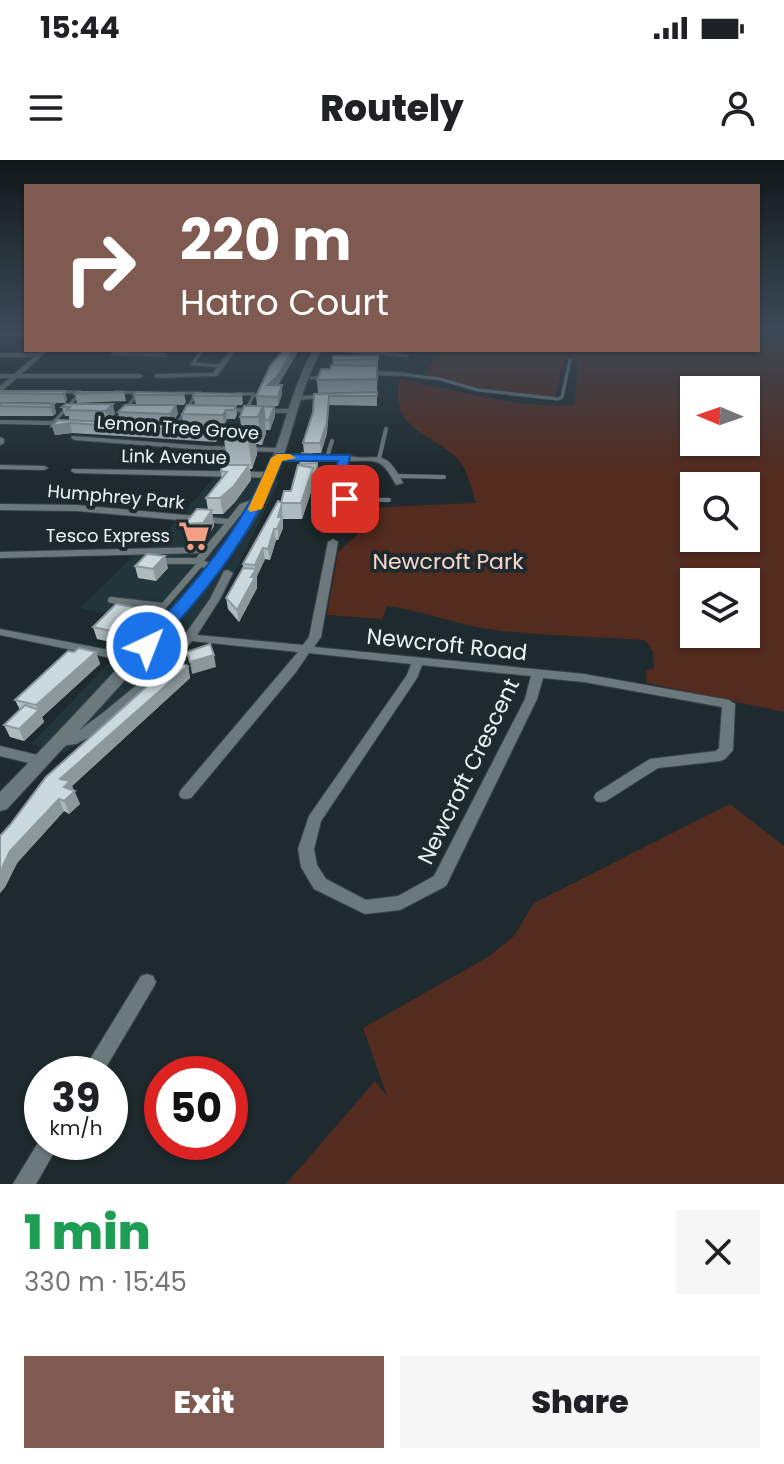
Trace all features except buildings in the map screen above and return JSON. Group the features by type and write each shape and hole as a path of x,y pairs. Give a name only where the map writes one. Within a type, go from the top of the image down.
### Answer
{"main road":[{"path":"0,804 158,634 260,500 272,475 294,400 308,376"}],"street":[{"path":"0,376 140,376 145,379 150,376"},
{"path":"1,389 16,376"},
{"path":"216,410 246,411 294,400 343,396"},
{"path":"54,408 82,409"},
{"path":"110,409 140,409"},
{"path":"171,410 201,410"},
{"name":"Lemon Tree Grove","path":"83,429 73,440 379,459"},
{"path":"345,457 341,465 347,489 345,499"},
{"path":"379,459 391,467 398,480"},
{"name":"Humphrey Park","path":"0,467 44,468"},
{"name":"Link Avenue","path":"75,471 272,475"},
{"path":"60,741 86,733 134,694 191,638 215,601 214,562 230,522 243,506 260,500"},
{"name":"Humphrey Park","path":"0,507 77,508 230,522"},
{"path":"186,794 292,669 315,637 333,542"},
{"path":"0,555 214,562"},
{"path":"0,632 135,659"},
{"name":"Newcroft Road","path":"158,634 629,684 729,704 726,750 720,756 655,763 601,797"},
{"name":"Newcroft Crescent","path":"418,660 413,675 314,820 308,835 309,867 320,884 365,907 400,903 440,881 531,699 538,673"},
{"path":"0,751 41,761"},
{"path":"102,1056 147,982"},
{"path":"24,1184 39,1160"}],"lane":[{"path":"414,376 440,379 478,390 558,399 562,397 567,376"},
{"path":"50,392 81,392 53,423"},
{"path":"110,392 154,393"},
{"path":"110,426 140,392"},
{"path":"168,393 211,393"},
{"path":"175,428 196,393"},
{"path":"225,394 254,394 246,411"},
{"path":"0,422 67,424"},
{"path":"96,426 123,427"},
{"path":"162,428 191,429"},
{"path":"206,429 238,430"},
{"path":"379,459 386,429"},
{"path":"327,457 332,441"},
{"path":"398,480 444,477"},
{"path":"304,478 343,479"},
{"path":"325,511 330,491"},
{"path":"329,499 389,500"},
{"path":"183,528 202,510"},
{"path":"153,561 214,562"},
{"path":"111,600 162,607 214,562"}],"shaded area":[{"path":"214,478 280,480 219,604 180,659 128,707 64,753 31,744 148,622 80,608 133,556 146,555"}],"green space":[{"path":"426,376 560,376 555,397 480,388"},
{"name":"Newcroft Park","path":"577,376 784,376 784,712 647,683 646,671 654,668 653,652 645,640 502,631 387,606 382,619 327,615 338,552 358,534 361,508 476,503 461,462 406,419 398,396 400,379 512,402 556,406 575,404"},
{"path":"730,804 784,846 784,1184 286,1184 375,1081 387,1096 363,1028 488,957 514,936 534,903"}],"slow traffic":[{"path":"255,509 277,458 290,458"}],"place":[{"name":"Tesco Express","path":"194,536"}],"route":[{"path":"147,646 180,611 233,542 260,500 277,458 345,457 340,472 346,483 345,499"}]}
